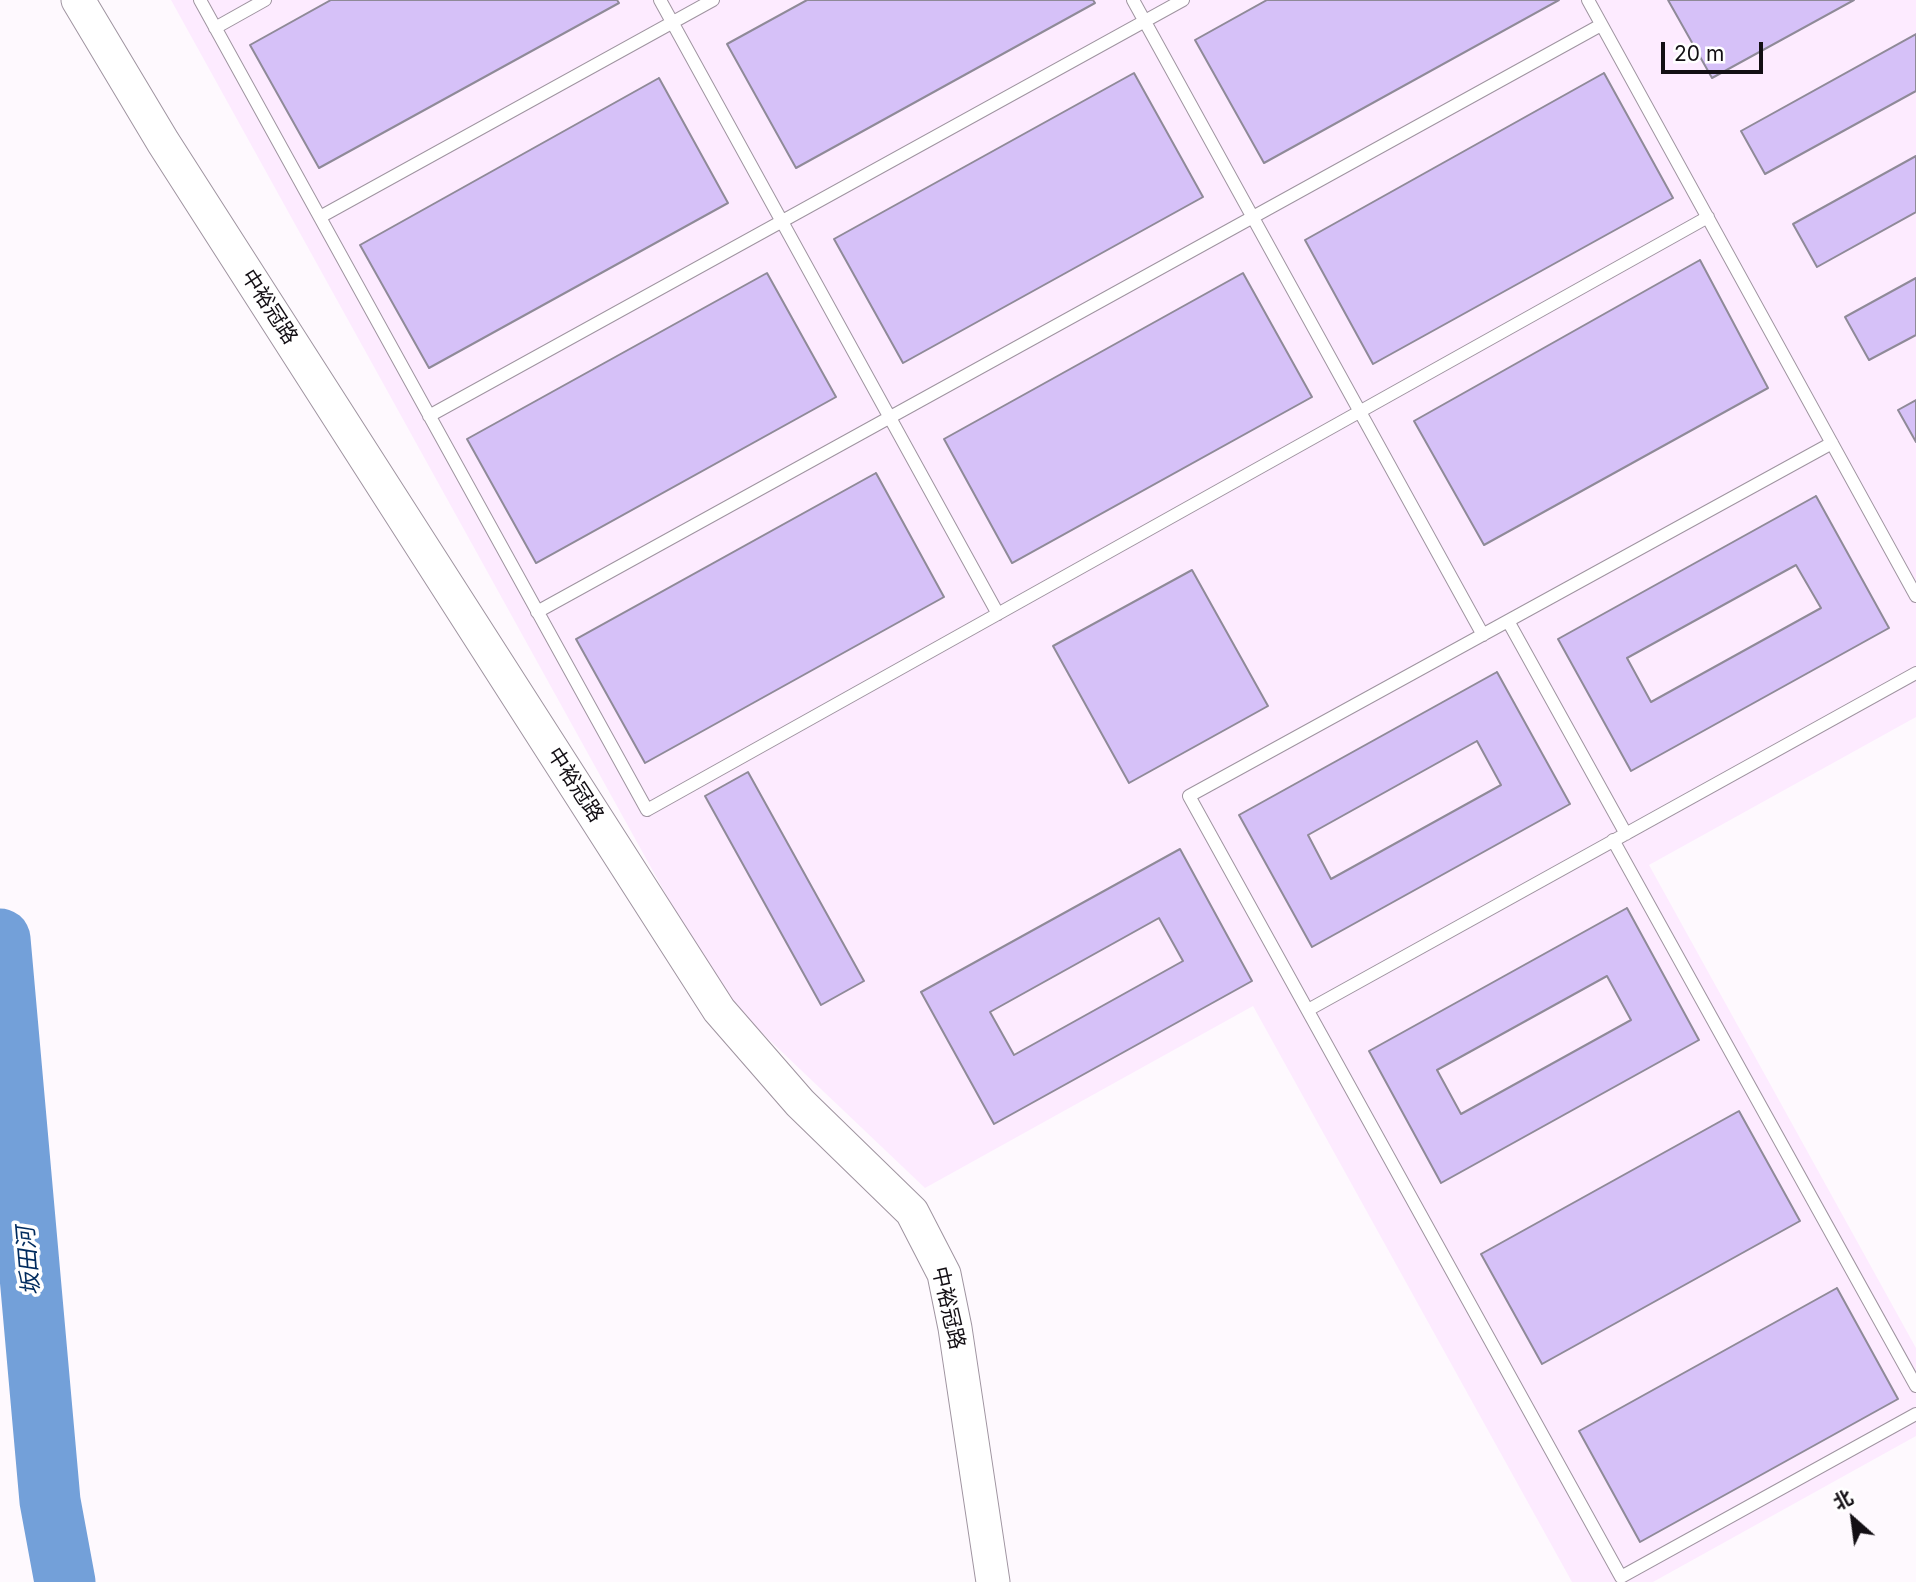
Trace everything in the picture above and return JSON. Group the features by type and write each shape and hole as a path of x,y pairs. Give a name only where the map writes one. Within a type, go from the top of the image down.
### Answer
{"street":[{"name":"中裕冠路","path":"78,0 163,142 719,1010 800,1103 912,1212 944,1274 956,1328 993,1582"}],"lane":[{"path":"200,0 647,810 1707,217"},
{"path":"215,28 265,0"},
{"path":"660,0 998,614"},
{"path":"320,217 713,0"},
{"path":"1133,0 1483,635"},
{"path":"429,416 1183,0"},
{"path":"1588,0 1916,596"},
{"path":"537,612 1601,25"},
{"path":"1832,443 1189,796 1621,1577 1916,1415"},
{"path":"1508,621 1626,834"},
{"path":"1308,1010 1916,673"},
{"path":"1614,841 1916,1386"}],"shaded area":[{"path":"171,0 1916,0 1916,717 1649,865 1916,1348 1916,1436 1653,1582 1572,1582 1253,1006 925,1188 721,994"}],"building":[{"path":"331,0 617,0 619,3 319,168 250,45"},
{"path":"807,0 1093,0 1095,3 796,168 727,44"},
{"path":"1267,0 1559,0 1264,163 1195,40"},
{"path":"1668,0 1854,0 1712,78"},
{"path":"1916,34 1916,91 1765,174 1741,131"},
{"path":"1134,73 1203,197 903,363 834,239"},
{"path":"1604,73 1673,198 1373,364 1305,240"},
{"path":"659,78 728,203 429,368 360,245"},
{"path":"1916,156 1916,212 1817,267 1793,224"},
{"path":"1700,260 1768,388 1484,545 1414,421"},
{"path":"767,273 836,397 536,563 467,439"},
{"path":"1243,273 1312,397 1012,563 944,439"},
{"path":"1916,278 1916,335 1869,360 1845,317"},
{"path":"1916,400 1916,442 1898,410"},
{"path":"876,473 944,597 645,763 576,639"},
{"path":"1816,496 1889,628 1631,771 1558,639","holes":["1796,565 1821,608 1651,702 1627,658"]},
{"path":"1192,570 1268,706 1129,783 1053,646"},
{"path":"1497,672 1570,804 1312,947 1239,815","holes":["1477,741 1501,785 1331,879 1308,835"]},
{"path":"748,772 864,981 821,1005 705,796"},
{"path":"1180,849 1252,981 994,1124 921,992","holes":["1159,918 1183,961 1014,1055 990,1012"]},
{"path":"1627,908 1699,1040 1441,1183 1369,1051","holes":["1607,976 1631,1020 1461,1114 1437,1070"]},
{"path":"1739,1111 1800,1221 1542,1364 1481,1254"},
{"path":"1837,1288 1898,1399 1640,1542 1579,1431"}],"waterway":[{"name":"坂田河","path":"0,939 50,1501 65,1582"}]}
